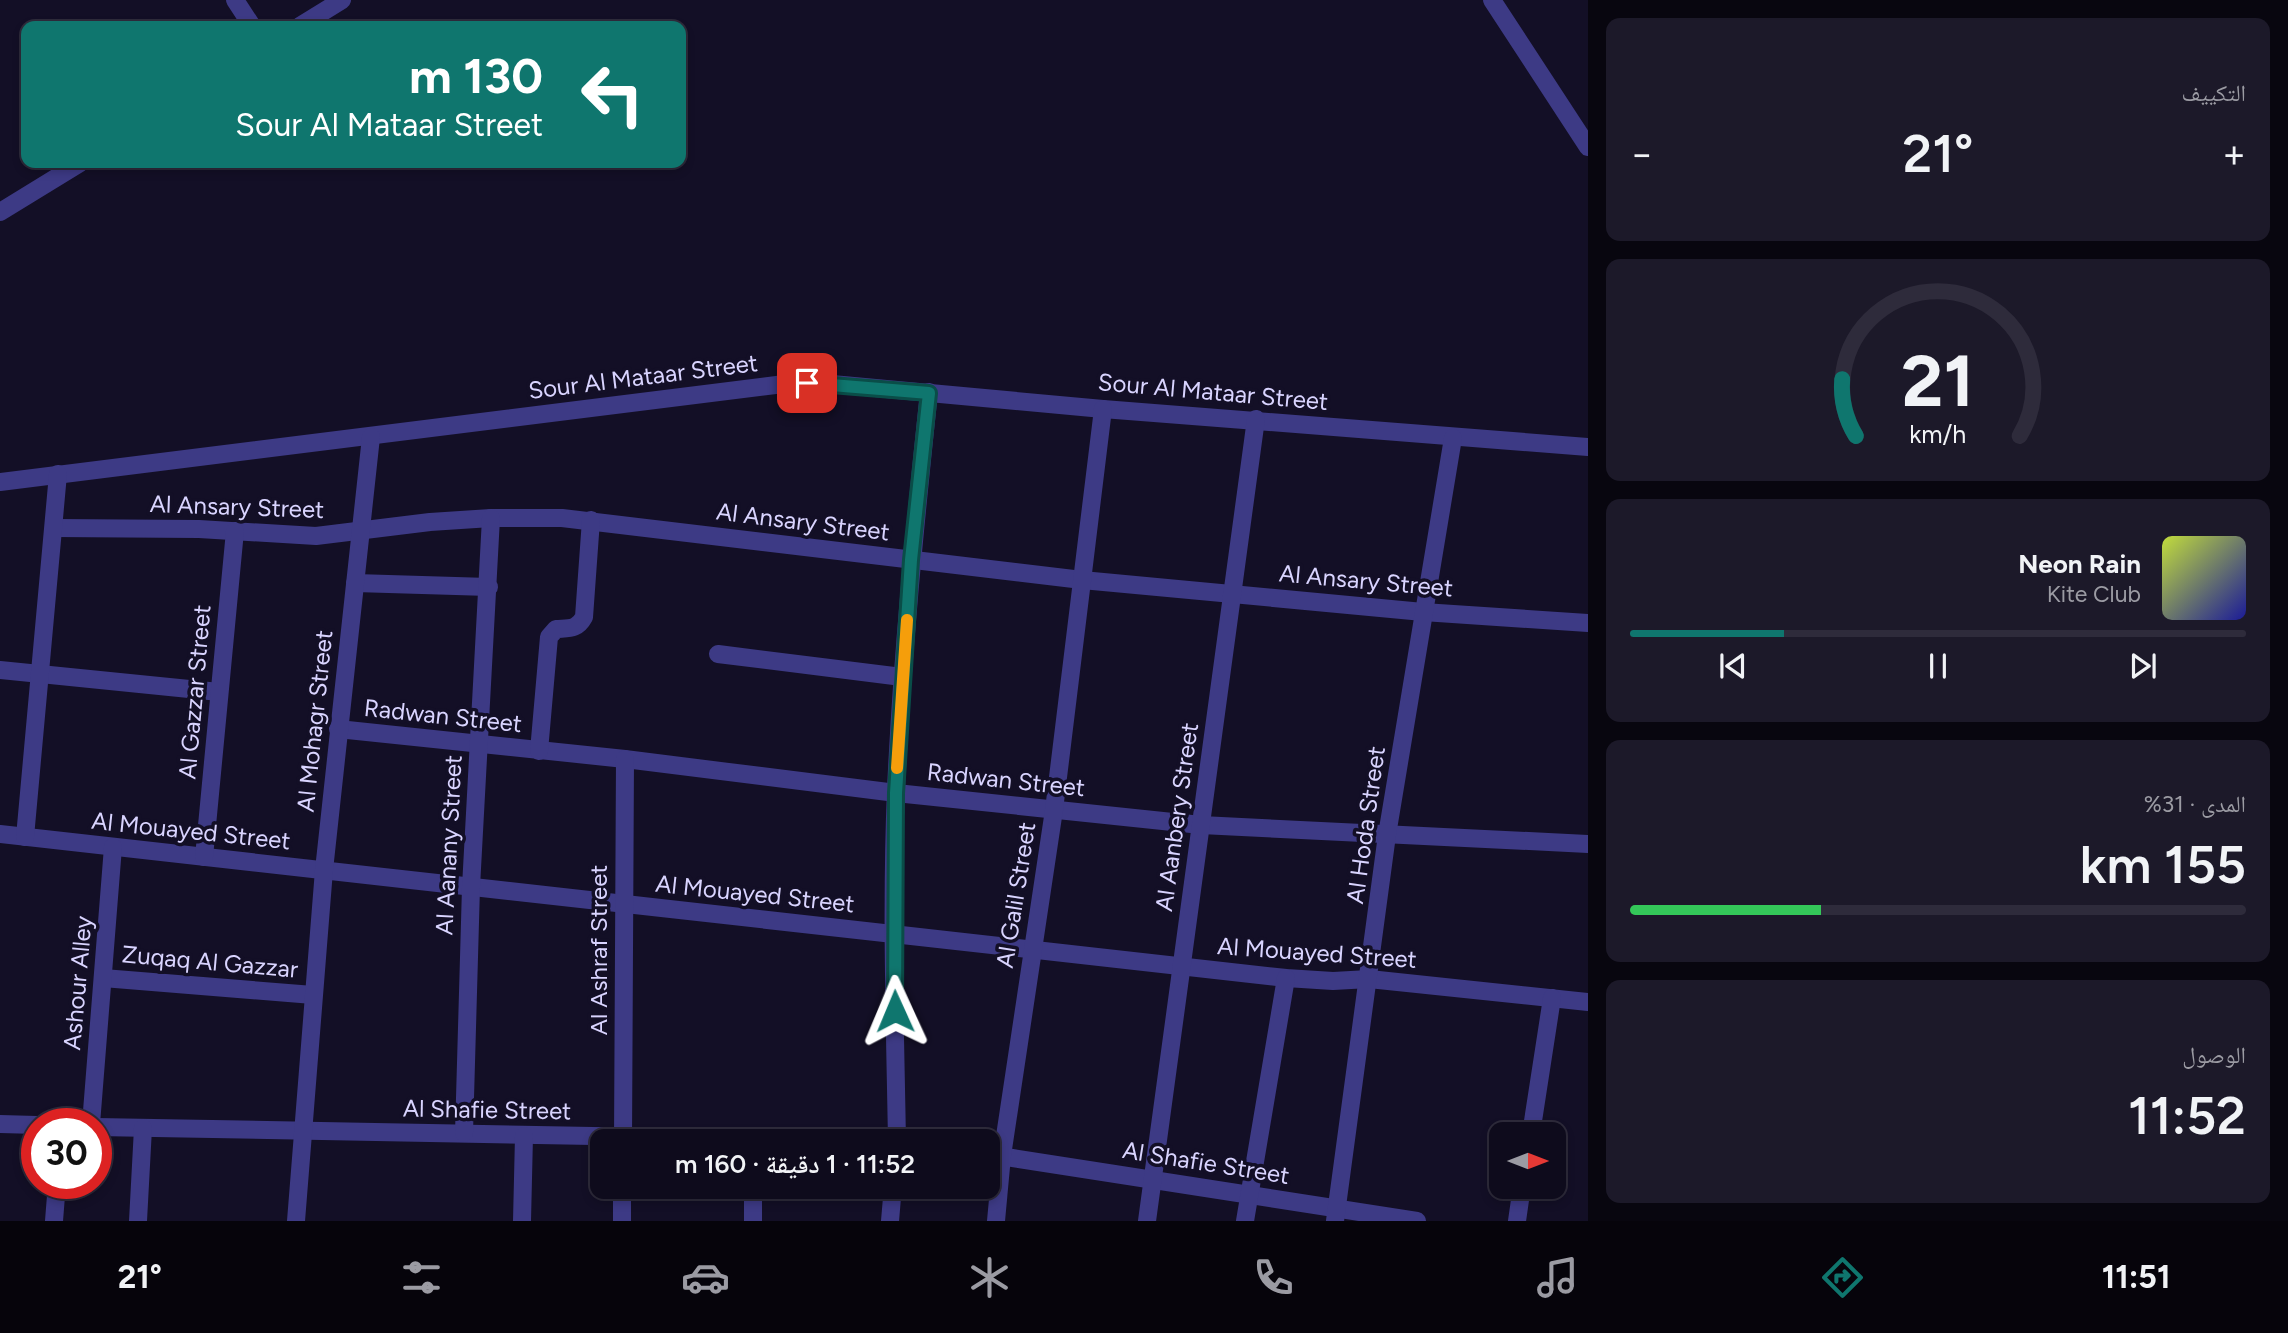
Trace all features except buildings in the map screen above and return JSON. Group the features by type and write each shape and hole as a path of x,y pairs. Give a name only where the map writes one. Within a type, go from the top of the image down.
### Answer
{"street":[{"path":"235,0 249,21"},
{"path":"308,21 342,0"},
{"path":"1492,0 1588,148"},
{"path":"0,211 71,168"},
{"name":"Sour Al Mataar Street","path":"0,482 792,383 821,383 1103,409 1588,447"},
{"path":"897,1129 894,934 896,793 911,560 929,393"},
{"name":"Al Galil Street","path":"999,1129 1054,810 1103,409"},
{"name":"Al Aanbery Street","path":"1147,1221 1256,419"},
{"name":"Al Mohagr Street","path":"296,1221 324,870 371,437"},
{"name":"Al Hoda Street","path":"1336,1215 1387,835 1453,438"},
{"path":"25,836 58,474"},
{"name":"Al Ansary Street","path":"54,528 235,531 316,536 430,522 491,518 591,520 1082,580 1423,612 1588,623"},
{"name":"Al Aanany Street","path":"464,1133 471,887 491,518"},
{"path":"539,751 549,637 556,629 576,627 584,617 591,520"},
{"name":"Al Gazzar Street","path":"204,857 235,531"},
{"path":"355,583 489,587"},
{"path":"718,654 902,677"},
{"path":"0,670 219,692"},
{"name":"Radwan Street","path":"338,729 1201,825 1588,844"},
{"name":"Al Ashraf Street","path":"623,1129 625,759"},
{"name":"Al Mouayed Street","path":"0,834 1181,967 1286,978 1333,981 1369,979 1588,1002"},
{"name":"Ashour Alley","path":"93,1108 113,847"},
{"name":"Zuqaq Al Gazzar","path":"103,978 313,995"},
{"path":"1245,1221 1286,978"},
{"path":"1533,1122 1552,998"},
{"path":"0,1124 21,1125"},
{"name":"Al Shafie Street","path":"112,1128 464,1133 590,1138"},
{"path":"138,1221 143,1128"},
{"path":"522,1221 524,1136"},
{"name":"Al Shafie Street","path":"1000,1156 1250,1195 1336,1215 1417,1221"},
{"path":"54,1221 56,1199"},
{"path":"621,1221 622,1199"},
{"path":"753,1199 753,1220"},
{"path":"890,1221 892,1199"},
{"name":"Al Galil Street","path":"995,1199 996,1221"},
{"path":"1517,1221 1520,1199"}],"slow traffic":[{"path":"897,768 907,620"}],"route":[{"path":"807,383 929,393 911,560 902,677 896,793 895,1011"}]}
